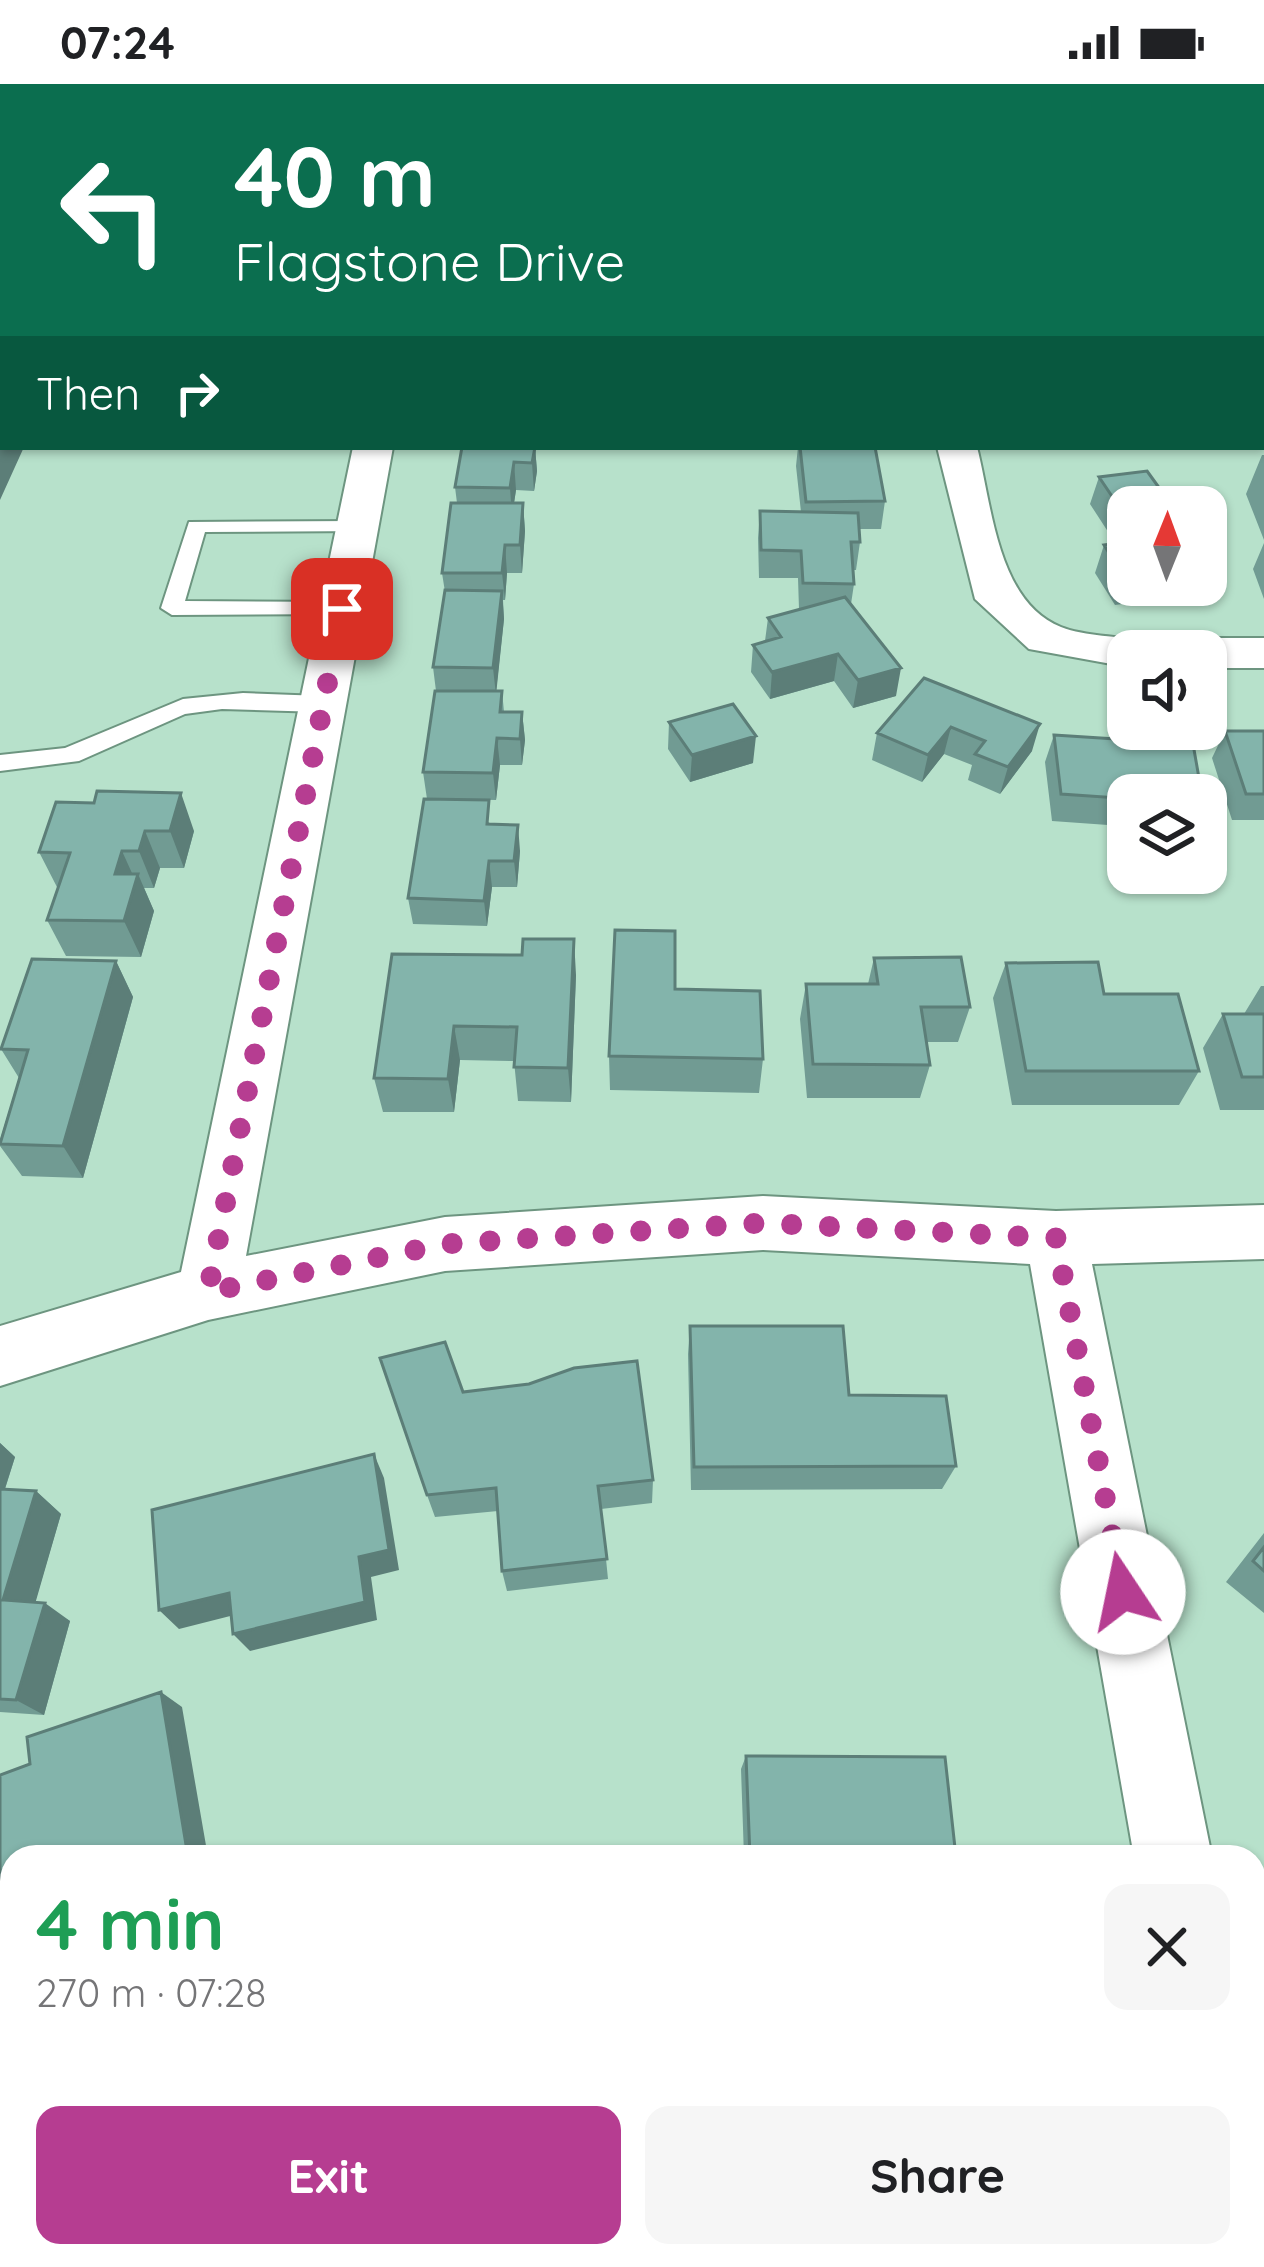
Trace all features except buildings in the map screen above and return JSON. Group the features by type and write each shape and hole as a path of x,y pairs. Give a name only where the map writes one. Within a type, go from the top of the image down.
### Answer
{"street":[{"path":"208,1292 373,450"},
{"path":"958,450 991,589 1045,639 1107,649"},
{"path":"1227,653 1264,653"},
{"path":"0,1356 208,1292 445,1244 763,1223 1056,1238 1264,1232"},
{"path":"1056,1238 1171,1845"}],"lane":[{"path":"342,609 172,608 196,526 358,527"},
{"path":"0,764 69,758 103,747 166,712 197,704 322,704"}],"route":[{"path":"342,609 208,1292 445,1244 763,1223 1056,1238 1123,1592"}]}
